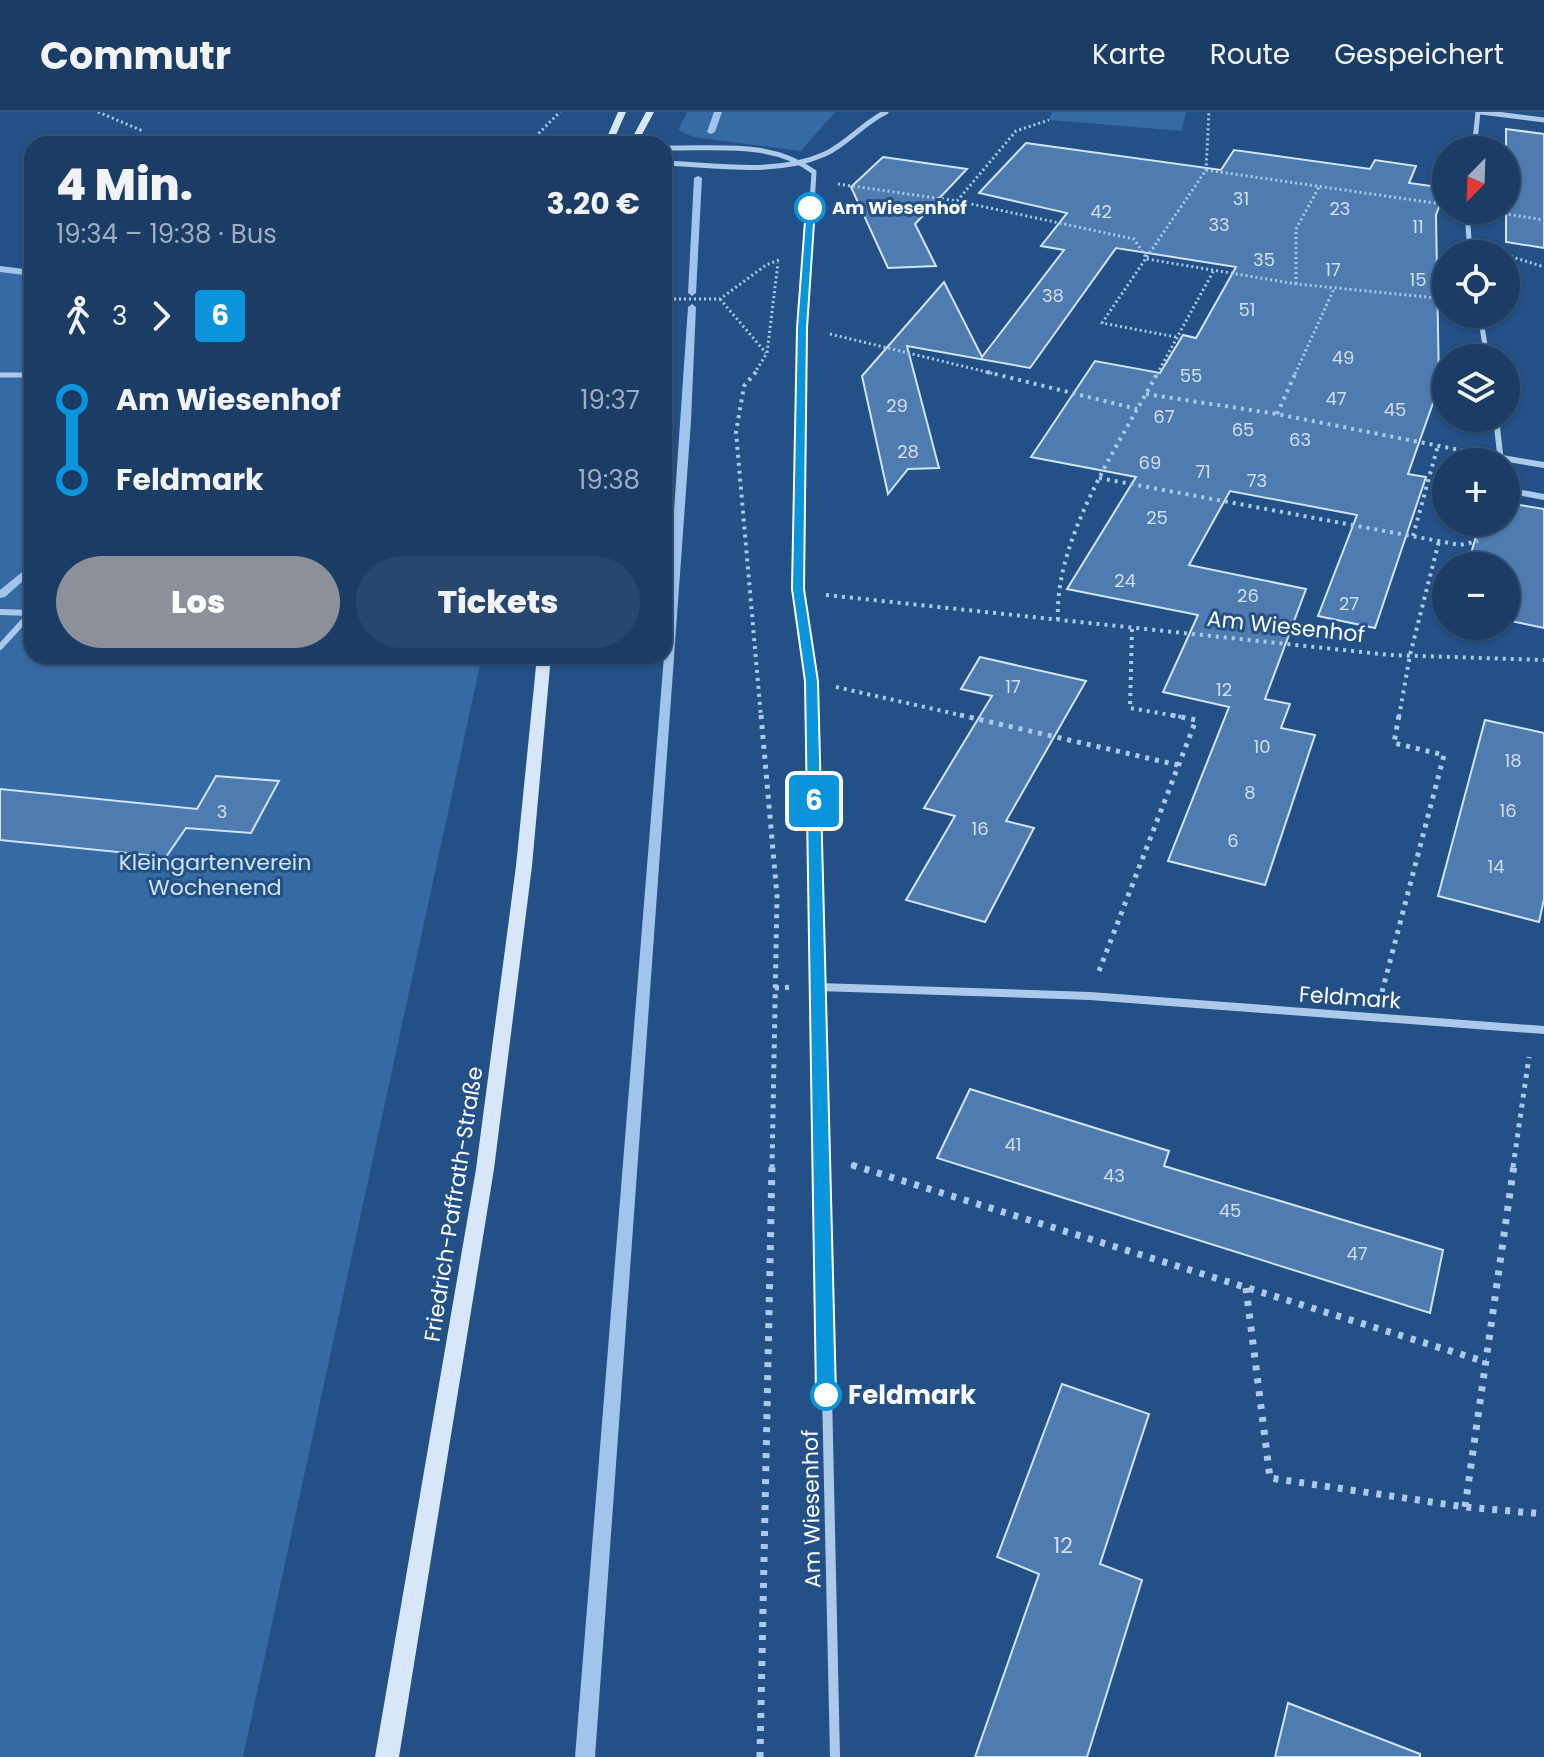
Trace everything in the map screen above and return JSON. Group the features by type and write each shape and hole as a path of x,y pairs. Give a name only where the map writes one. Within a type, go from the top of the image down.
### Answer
{"main road":[{"path":"612,136 622,112"},
{"path":"637,136 650,112"},
{"name":"Friedrich-Paffrath-Straße","path":"387,1757 485,1169 524,866 543,664"}],"street":[{"path":"672,163 760,165 805,162 840,147 860,126 886,112"},
{"path":"1476,136 1480,112 1544,120"},
{"path":"672,148 774,152 805,162"},
{"name":"Am Wiesenhof","path":"805,162 814,172 815,183 810,208 802,328 798,589 811,681 835,1757"},
{"path":"1520,462 1544,465"},
{"path":"1520,493 1544,497"},
{"path":"0,612 24,613"},
{"path":"0,647 24,622"},
{"name":"Feldmark","path":"818,987 1090,996 1544,1030"}],"lane":[{"path":"0,375 24,375"}],"path":[{"path":"98,112 143,131"},
{"path":"536,136 560,112"},
{"path":"1176,337 1102,323 1206,170 1209,112"},
{"path":"957,201 1016,131 1049,120"},
{"path":"1206,170 1432,203"},
{"path":"832,183 957,201 1134,239 1147,259 1296,284 1432,298"},
{"path":"1296,284 1296,229 1319,187"},
{"path":"1520,216 1544,220"},
{"path":"760,1757 777,896 736,432 744,386 767,353 781,245"},
{"path":"1520,259 1544,267"},
{"path":"672,299 720,299 766,265 781,260"},
{"path":"1058,620 1057,601 1078,519 1214,270"},
{"path":"1277,414 1333,291 1329,287"},
{"path":"720,299 767,353"},
{"path":"802,328 1137,409"},
{"path":"1146,394 1277,414 1451,448"},
{"path":"1413,536 1438,445"},
{"path":"1099,478 1460,545 1478,541"},
{"path":"1375,1017 1444,755 1394,743 1410,655 1439,541"},
{"name":"Am Wiesenhof","path":"798,589 849,599 1390,655 1544,660"},
{"path":"1090,996 1196,720 1130,708 1132,629"},
{"path":"811,681 1178,765"},
{"path":"1465,1507 1533,1029"},
{"path":"820,1155 1486,1362"},
{"path":"1246,1288 1270,1478 1465,1507 1544,1514"}],"green space":[{"path":"687,112 835,112 801,151 693,137 678,130"},
{"path":"1052,112 1186,112 1182,131 1049,120"},
{"name":"Kleingartenverein Wochenend","path":"0,266 24,269 24,664 480,664 243,1757 0,1757"}],"building":[{"path":"1506,129 1544,134 1544,248 1520,244 1520,240 1506,240 1506,224 1520,224 1520,136 1506,136"},
{"path":"1026,143 1221,170 1234,150 1370,169 1375,160 1416,166 1409,183 1432,186 1432,224 1436,224 1436,240 1432,240 1432,328 1438,328 1438,344 1432,344 1432,406 1408,474 1426,477 1375,628 1318,616 1357,515 1230,491 1189,565 1306,589 1265,699 1290,704 1281,728 1315,735 1265,885 1168,861 1229,707 1163,692 1198,615 1067,589 1136,477 1031,457 1095,361 1160,373 1183,335 1196,338 1236,267 1116,248 1030,368 907,346 939,468 908,469 888,494 862,376 944,282 982,357 1064,250 1041,246 1067,213 979,193"},
{"path":"883,157 967,169 915,224 936,266 888,268 851,187"},
{"path":"1520,505 1544,509 1544,628 1520,623 1520,552 1471,552 1476,536 1520,536"},
{"path":"980,657 1086,681 1006,821 1034,828 985,922 906,900 955,816 924,808 992,696 961,689"},
{"path":"1485,720 1544,733 1544,899 1539,922 1438,896"},
{"path":"216,776 279,781 251,833 186,828 166,857 0,840 0,789 197,809"},
{"path":"970,1089 1169,1151 1164,1166 1443,1250 1430,1313 937,1158"},
{"path":"1062,1384 1149,1414 1100,1564 1142,1580 1087,1757 975,1757 1039,1574 997,1557"},
{"path":"1288,1703 1420,1754 1420,1757 1275,1757"}],"waterway":[{"path":"711,132 718,112"},
{"path":"692,293 698,178"},
{"path":"0,269 24,272"},
{"path":"672,606 692,307"},
{"path":"1,595 24,574"},
{"path":"585,1757 668,664"}],"bus line":[{"name":"6","path":"810,208 802,328 798,589 811,681 826,1395"}],"place":[{"name":"Am Wiesenhof","path":"810,208"},
{"name":"Feldmark","path":"826,1395"}]}
